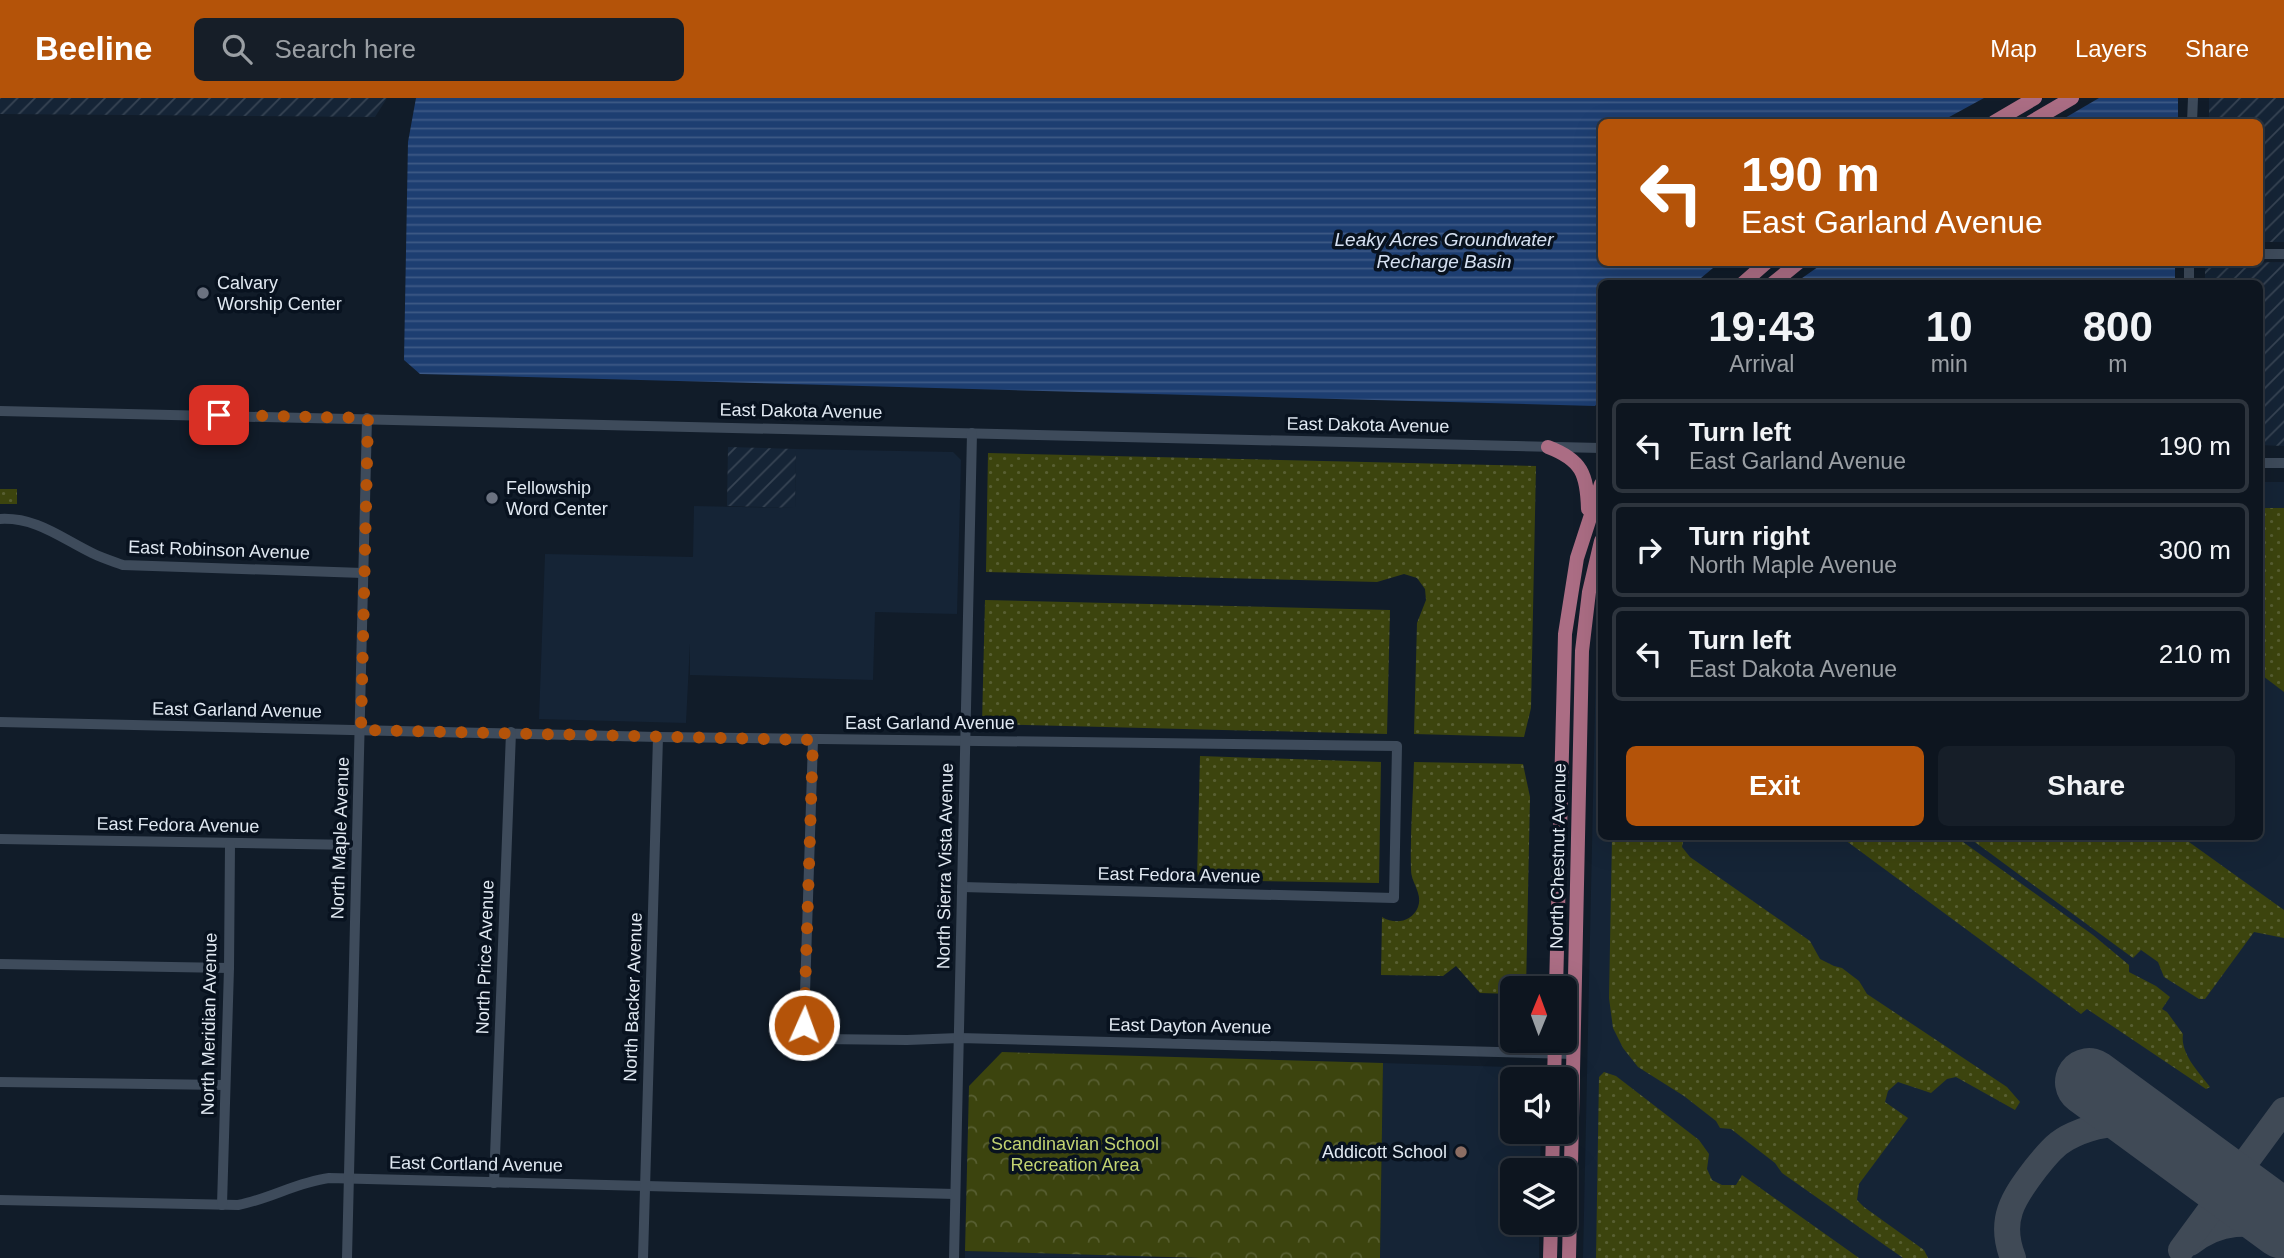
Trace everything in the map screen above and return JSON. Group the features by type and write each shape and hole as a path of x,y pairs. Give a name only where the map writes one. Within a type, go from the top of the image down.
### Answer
{"main road":[{"path":"1999,119 2035,98"},
{"path":"2036,119 2072,98"},
{"path":"1747,280 1762,266"},
{"path":"1777,280 1794,266"},
{"path":"1548,447 1576,462 1581,469 1587,485 1588,520"},
{"name":"North Chestnut Avenue","path":"1556,976 1566,627 1573,577 1598,492"},
{"name":"North Chestnut Avenue","path":"1575,976 1584,629 1598,554"},
{"path":"1561,750 1579,751"},
{"name":"North Chestnut Avenue","path":"1569,1258 1573,1054"},
{"path":"1550,1258 1551,1235"}],"street":[{"path":"2192,119 2193,98"},
{"path":"2263,254 2284,254"},
{"name":"East Dakota Avenue","path":"0,411 1598,448"},
{"name":"North Maple Avenue","path":"347,1258 368,418"},
{"name":"North Sierra Vista Avenue","path":"954,1258 972,433"},
{"path":"2263,463 2284,463"},
{"name":"East Robinson Avenue","path":"0,519 43,526 90,552 123,565 363,573"},
{"name":"East Garland Avenue","path":"0,722 813,740 1397,746 1394,898"},
{"name":"North Price Avenue","path":"494,1182 511,733"},
{"name":"North Backer Avenue","path":"643,1258 658,737"},
{"name":"East Dayton Avenue","path":"813,740 804,1025 806,1036 820,1039 959,1038 1500,1047"},
{"name":"East Fedora Avenue","path":"0,839 356,845"},
{"name":"North Meridian Avenue","path":"222,1205 230,844"},
{"name":"East Fedora Avenue","path":"962,887 1394,898"},
{"path":"0,964 229,968"},
{"path":"0,1082 225,1085"},
{"name":"East Cortland Avenue","path":"0,1200 222,1205 257,1201 313,1180 329,1178 956,1194"}],"shaded area":[{"path":"0,98 387,98 375,117 0,114"},
{"path":"2209,98 2284,98 2284,242 2263,242 2263,119 2209,119"},
{"path":"2263,262 2284,262 2284,446 2263,445 2263,280 2205,280 2206,266 2263,266"},
{"path":"728,447 796,449 795,508 727,506"},
{"path":"796,449 953,452 961,460 957,614 875,612 873,680 690,675 690,643 686,723 539,719 545,554 693,557 694,506 795,508"},
{"path":"2263,482 2284,482 2284,1258 1583,1258 1598,641 1598,840 2263,840"},
{"name":"Addicott School","path":"1383,1063 1510,1067 1500,1067 1500,1144 1541,1144 1540,1158 1500,1158 1500,1235 1539,1235 1539,1258 1380,1258"},
{"path":"965,1251 1202,1257 965,1258"}],"green space":[{"path":"988,453 1536,466 1531,708 1524,737 1414,734 1417,623 1426,600 1425,589 1417,578 1404,574 1377,582 986,572"},
{"path":"0,489 17,489 17,504 0,504"},
{"path":"2263,508 2284,508 2284,692 2263,676"},
{"path":"985,600 1390,610 1387,734 982,724"},
{"path":"1200,756 1381,762 1379,883 1197,880"},
{"path":"1414,762 1523,764 1530,797 1526,976 1500,976 1500,994 1480,993 1456,966 1443,976 1381,975 1382,917 1403,921 1412,916 1418,907 1418,893 1411,870"},
{"path":"1612,840 1683,840 1682,847 1690,857 1810,941 1820,959 1842,968 1859,981 1867,994 2007,1087 2020,1102 2015,1110 1956,1077 1947,1079 1931,1093 1898,1082 1888,1091 1885,1102 1908,1118 1859,1184 1857,1200 1924,1250 1928,1258 1903,1258 1782,1173 1775,1163 1731,1129 1720,1128 1716,1121 1684,1096 1638,1067 1623,1048 1613,1028 1609,998"},
{"path":"1845,840 1960,840 2093,935 2129,965 2129,972 2156,986 2170,997 2162,1009 2183,1034 2187,1056 2210,1087 2206,1089 2087,1009 2081,1014"},
{"path":"1972,840 2186,840 2284,910 2284,938 2254,932 2205,999 2199,999 2164,977 2158,962 2141,950 2133,958"},
{"name":"Scandinavian School Recreation Area","path":"1002,1052 1383,1063 1380,1258 1202,1258 965,1251 969,1086"},
{"path":"1604,1072 1616,1076 1699,1140 1709,1154 1707,1169 1712,1180 1722,1185 1736,1185 1742,1175 1859,1258 1596,1258 1599,1077"}],"water":[{"name":"Leaky Acres Groundwater Recharge Basin","path":"416,98 1984,98 1946,119 1598,119 1598,266 1715,266 1699,280 1598,280 1598,402 1595,406 420,374 404,360 408,142"},
{"path":"2099,98 2178,98 2178,119 2063,119"},
{"path":"1819,266 2175,266 2175,280 1799,280"}],"taxiway":[{"path":"2181,1250 2284,1110"},
{"path":"2013,1258 2007,1232 2010,1210 2021,1189 2050,1152 2067,1138 2096,1127 2126,1123 2147,1124"},
{"path":"2190,1243 2212,1230 2235,1224 2259,1225 2284,1232"}],"runway":[{"path":"2089,1082 2284,1225"}],"place":[{"name":"Calvary Worship Center","path":"203,293"},
{"name":"Fellowship Word Center","path":"492,498"},
{"name":"Addicott School","path":"1461,1152"}],"route":[{"path":"219,415 368,418 361,730 813,740 804,1025"}]}
